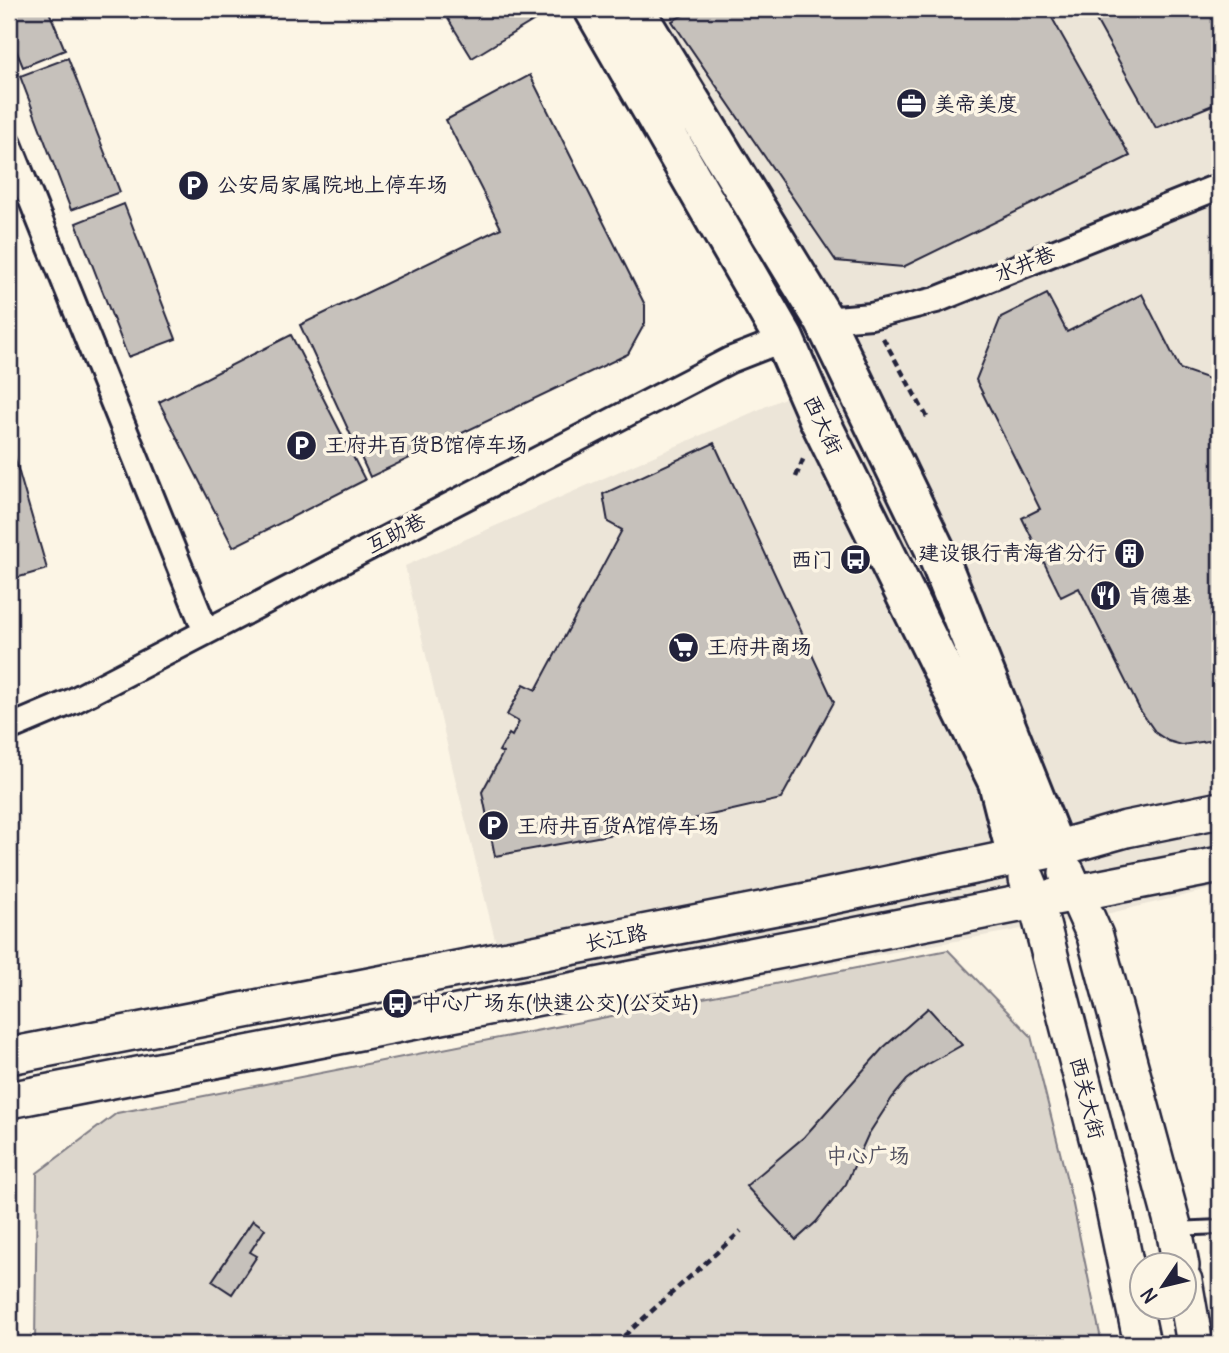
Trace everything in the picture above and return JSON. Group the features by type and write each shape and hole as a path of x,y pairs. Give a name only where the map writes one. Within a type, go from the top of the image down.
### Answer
{"main road":[{"name":"西大街","path":"594,9 784,339 818,417 998,782 1017,857"},
{"path":"634,9 824,320 938,556 1055,849 1095,936 1178,1252"},
{"name":"长江路","path":"9,1056 785,906 1055,849 1126,828 1220,810"},
{"name":"西关大街","path":"1017,857 1036,901 1108,1180 1142,1344"},
{"name":"长江路","path":"9,1100 1220,865"},
{"path":"1191,1322 1195,1344"}],"street":[{"path":"9,144 206,632"},
{"name":"水井巷","path":"824,320 871,316 936,300 1220,186"},
{"name":"互助巷","path":"9,728 73,701 730,360 784,339"}],"lane":[{"path":"1174,1229 1220,1227"}],"path":[{"path":"871,316 927,417"},
{"path":"615,1344 741,1231"}],"shaded area":[{"path":"653,9 1220,9 1220,887 1106,914 515,1020 405,566 848,370"}],"green space":[{"name":"中心广场","path":"948,950 1031,1036 1072,1200 1102,1344 35,1344 37,1173 117,1113"}],"building":[{"path":"9,9 48,9 65,50 23,67 9,33"},
{"path":"442,9 533,9 538,18 472,58"},
{"path":"694,9 1047,9 1130,156 903,267 836,261 672,21"},
{"path":"1090,9 1220,9 1220,102 1156,128"},
{"path":"68,58 120,192 71,210 20,76"},
{"path":"530,75 645,305 645,323 628,354 370,477 300,325 501,228 446,120"},
{"path":"124,204 176,339 128,357 76,223"},
{"name":"建设银行青海省分行","path":"1047,294 1067,332 1142,294 1180,369 1212,380 1220,376 1220,739 1182,745 1168,741 1156,733 1140,710 1079,588 1061,597 1022,518 1040,509 976,380 1001,317"},
{"path":"291,335 365,480 233,547 159,402"},
{"path":"9,438 47,569 9,580"},
{"name":"王府井商场","path":"714,443 834,702 781,799 689,820 495,856 482,792 503,753 499,751 509,734 512,736 519,722 507,715 524,684 536,690 622,530 608,522 603,494"},
{"path":"928,1008 962,1045 925,1066 907,1080 868,1135 846,1184 816,1222 796,1240 746,1186 804,1137 883,1048"},
{"path":"253,1220 265,1229 250,1252 257,1256 232,1294 212,1281"}],"place":[{"name":"美帝美度","path":"911,104"},
{"name":"公安局家属院地上停车场","path":"194,185"},
{"name":"王府井百货B馆停车场","path":"302,445"},
{"name":"建设银行青海省分行","path":"1130,553"},
{"name":"西门","path":"856,560"},
{"name":"肯德基","path":"1106,596"},
{"name":"王府井商场","path":"684,647"},
{"name":"王府井百货A馆停车场","path":"494,826"},
{"name":"中心广场东(快速公交)(公交站)","path":"398,1003"}]}
